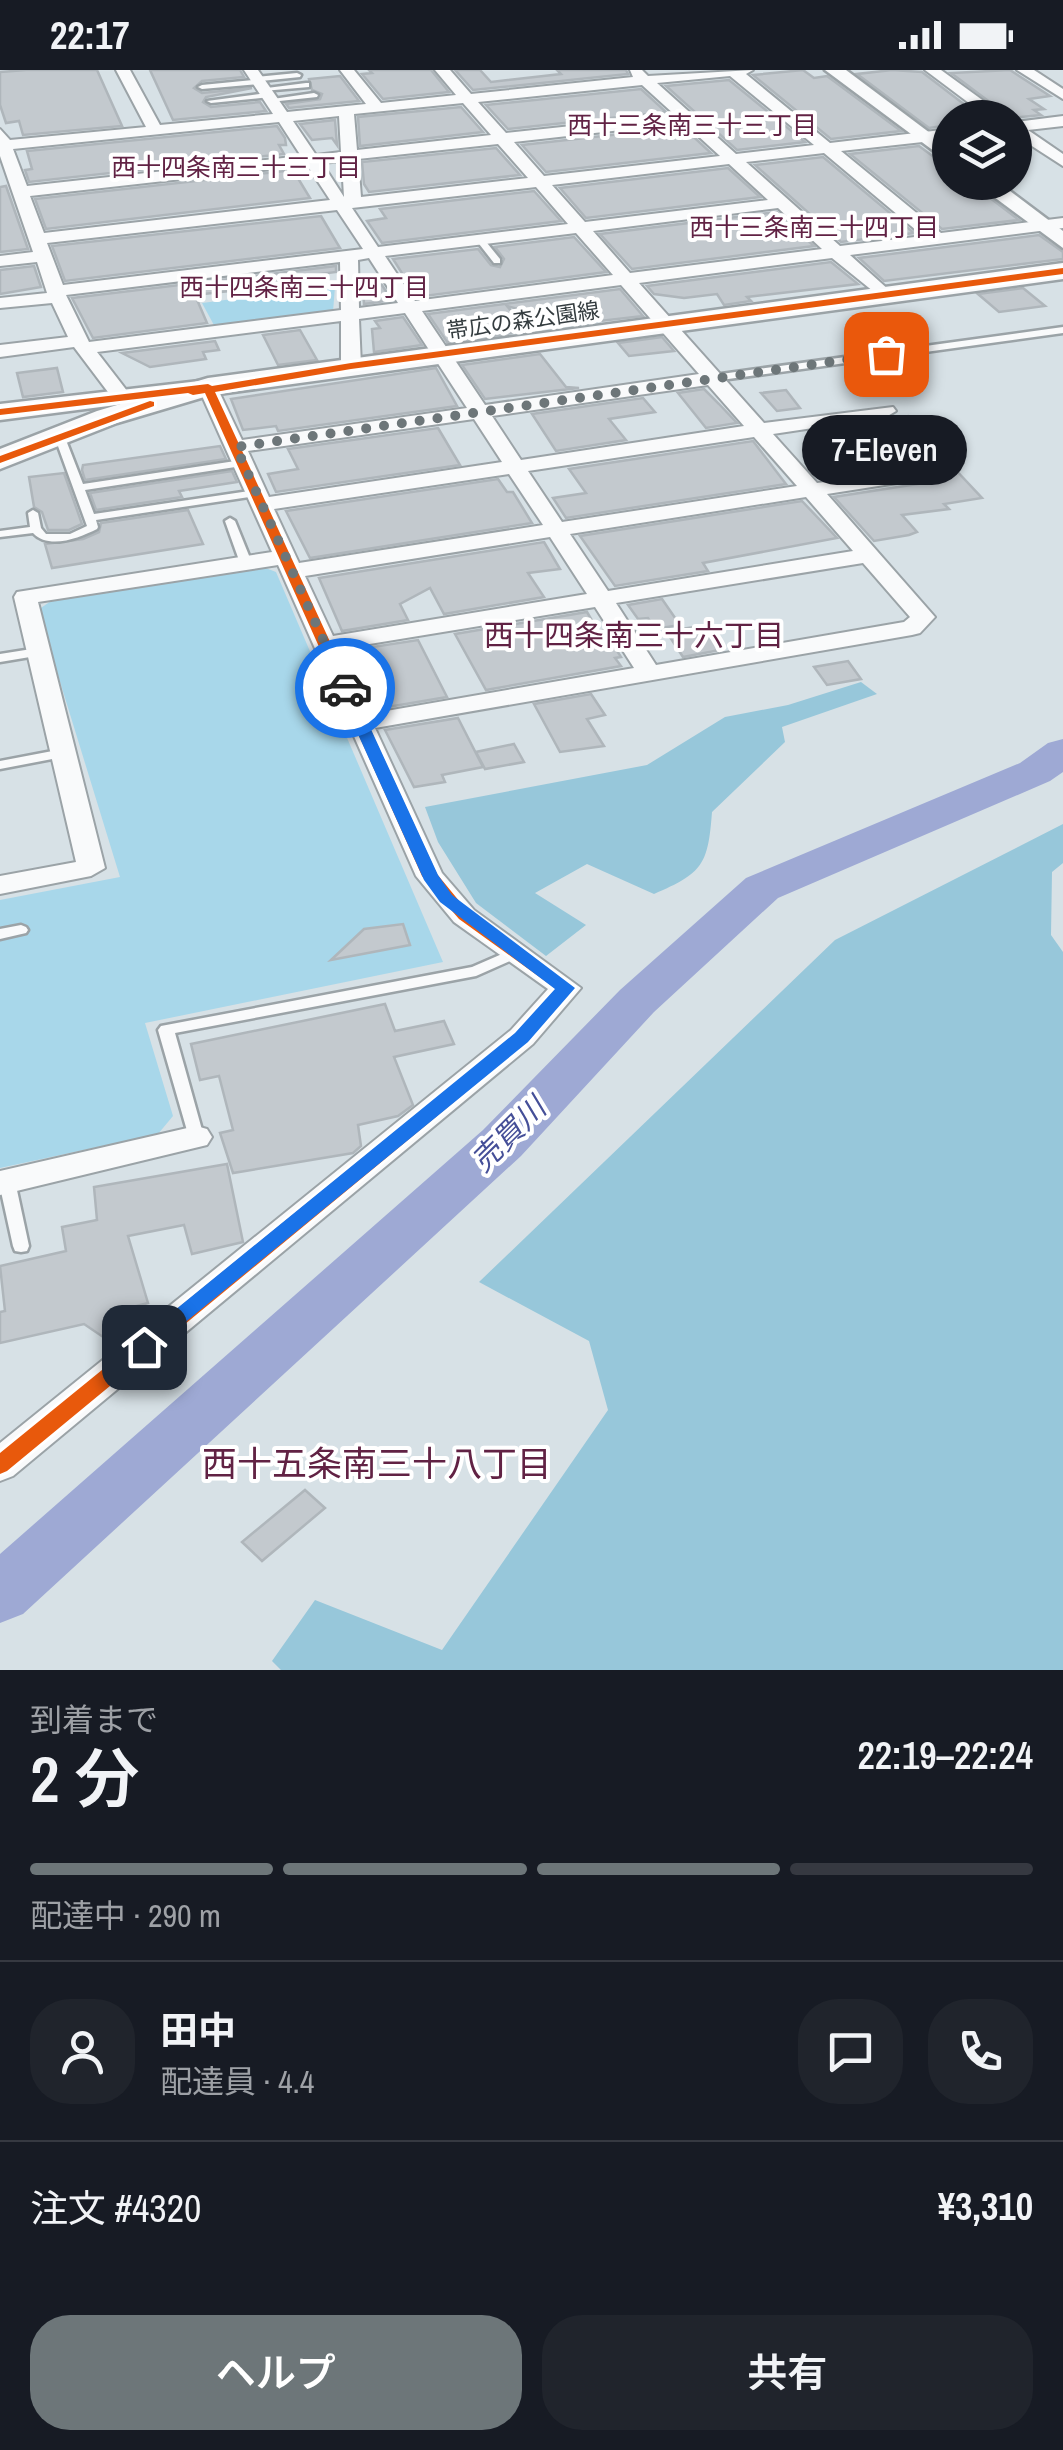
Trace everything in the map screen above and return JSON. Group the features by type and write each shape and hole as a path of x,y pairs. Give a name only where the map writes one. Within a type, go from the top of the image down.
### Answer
{"main road":[{"name":"帯広の森公園線","path":"0,460 59,436 208,388 1063,271"}],"street":[{"path":"123,70 154,130"},
{"path":"348,70 378,108"},
{"path":"360,723 912,628 923,616 442,70"},
{"path":"535,70 555,90"},
{"path":"121,396 83,345 57,294 41,248 22,217 2,142 346,112 555,90 640,75 746,70"},
{"path":"834,70 932,144"},
{"path":"932,70 974,100"},
{"path":"1024,70 1055,84 1063,96"},
{"path":"733,71 939,240"},
{"path":"640,75 884,295"},
{"path":"261,86 308,160 345,203 372,252 650,674"},
{"path":"345,203 350,156 346,112"},
{"path":"13,186 350,156 687,118"},
{"path":"1032,125 1063,122"},
{"path":"0,261 41,248 345,203 932,137"},
{"path":"1032,139 1063,161"},
{"path":"1013,200 1053,225 1063,241"},
{"path":"0,304 372,252 782,204"},
{"path":"0,351 408,307 1053,225"},
{"path":"349,255 351,366"},
{"path":"239,455 480,412 714,378"},
{"path":"0,412 208,388 430,876 464,916 566,988 522,1038 0,1466"},
{"path":"258,499 886,412"},
{"path":"0,885 91,868 24,598 246,563 288,564 554,530 942,470"},
{"path":"326,644 870,556"},
{"path":"4,1182 196,1137"}],"lane":[{"path":"210,101 298,75"},
{"path":"202,87 306,85"},
{"path":"261,86 314,96"},
{"path":"480,240 497,261"},
{"path":"714,378 1063,330"},
{"path":"33,514 36,529 43,537 72,537 94,527 94,517 59,436"},
{"path":"80,488 239,455"},
{"path":"94,517 258,499"},
{"path":"230,521 246,563"},
{"path":"0,534 36,529"},
{"path":"0,658 38,652"},
{"path":"0,764 63,754"},
{"path":"0,934 22,930"},
{"path":"196,1137 166,1030 476,970 516,952"},
{"path":"4,1182 21,1246"}],"shaded area":[{"path":"335,286 333,312 215,327 202,303"},
{"path":"263,567 276,572 443,962 145,1023 173,1116 158,1134 0,1168 0,900 120,877 38,610 51,601"},
{"path":"861,682 877,694 782,727 785,742 712,812 705,856 683,880 654,894 587,864 535,893 586,925 546,956 476,903 438,842 425,807 647,765 725,717 788,705"},
{"path":"1063,824 1063,863 1052,872 1051,935 1063,952 1063,1670 281,1670 272,1661 315,1600 442,1650 608,1410 589,1341 479,1282 835,940"}],"building":[{"path":"97,70 122,126 23,135 19,121 6,123 0,105 0,72"},
{"path":"150,70 240,70 244,77 202,81 194,88 202,93 252,88 206,97 203,102 211,107 260,102 266,111 173,120"},
{"path":"369,70 431,70 449,92 383,99 362,74 372,73"},
{"path":"455,70 480,70 491,82 561,74 557,70 626,70 628,74 473,90"},
{"path":"803,70 814,78 827,76 901,131 831,139 753,75"},
{"path":"1010,70 1050,96 987,100 951,73"},
{"path":"922,72 959,100 932,100 929,128 857,74"},
{"path":"340,76 359,101 289,108 286,104 320,99 322,94 312,90 309,79"},
{"path":"729,80 805,142 737,150 666,86"},
{"path":"641,89 666,112 508,129 486,105"},
{"path":"1032,101 1044,109 1034,110 1041,115 1032,116"},
{"path":"461,107 483,132 360,146 358,117"},
{"path":"335,120 337,145 332,138 312,140 300,124"},
{"path":"277,126 285,138 286,145 279,145 284,154 29,182 25,170 32,169 27,151"},
{"path":"683,127 711,153 546,172 522,145"},
{"path":"919,146 932,156 932,200 993,200 1019,220 942,229 850,154"},
{"path":"496,148 520,175 369,192 364,184 362,162"},
{"path":"823,157 914,233 841,242 755,165"},
{"path":"728,168 760,197 586,218 560,188"},
{"path":"293,170 310,198 46,229 35,199"},
{"path":"6,186 28,249 0,252 0,187"},
{"path":"534,191 561,221 382,243 367,221 386,218 380,209"},
{"path":"777,212 814,246 632,269 600,234"},
{"path":"321,216 340,248 65,281 52,246"},
{"path":"1039,235 1063,252 1063,259 884,281 859,258"},
{"path":"574,237 606,272 417,297 393,259 478,249 491,265 500,267 504,259 495,247"},
{"path":"831,262 858,284 747,297 751,301 724,305 717,294 684,298 654,294 647,286"},
{"path":"34,266 41,287 0,294 0,270"},
{"path":"336,266 336,272 297,277 304,288 275,292 272,286 195,295 207,323 93,338 72,298"},
{"path":"375,275 392,300 364,304 362,277"},
{"path":"1023,288 1045,306 999,312 978,294"},
{"path":"620,289 643,316 600,321 588,312 568,323 507,306 528,331 447,342 428,314"},
{"path":"403,317 422,345 374,352 372,329 380,328 375,321"},
{"path":"889,319 912,340 885,344 862,322"},
{"path":"300,330 317,360 278,365 263,335"},
{"path":"662,337 674,351 629,356 618,343"},
{"path":"215,341 219,350 203,352 206,359 150,367 122,353"},
{"path":"540,354 566,387 579,388 485,399 462,365"},
{"path":"57,368 63,392 23,397 17,373"},
{"path":"436,368 457,406 278,431 276,426 243,430 231,399"},
{"path":"704,389 737,423 706,428 678,393"},
{"path":"786,390 800,408 777,411 761,393"},
{"path":"643,398 655,412 609,419 626,440 556,451 532,414"},
{"path":"908,416 948,462 855,474 834,453 902,442 883,421"},
{"path":"438,428 460,465 276,492 268,474 298,469 288,449"},
{"path":"753,441 786,484 566,518 553,498 586,493 569,469"},
{"path":"220,446 226,459 85,480 82,470 83,465"},
{"path":"953,467 982,498 944,504 949,509 902,515 917,532 909,535 874,541 834,497 943,480 952,476"},
{"path":"232,471 237,482 179,491 182,497 96,510 90,493"},
{"path":"64,473 82,524 69,530 48,530 42,512 34,507 29,477"},
{"path":"498,479 507,492 513,492 532,523 310,558 286,511"},
{"path":"802,501 837,538 703,563 708,571 615,586 580,536"},
{"path":"188,510 203,544 52,568 45,544 83,539 99,532 101,523"},
{"path":"544,542 560,569 528,573 544,597 444,614 430,588 400,604 408,620 342,631 319,578"},
{"path":"662,599 680,625 655,629 648,618 638,619 628,605"},
{"path":"587,612 621,657 615,658 621,666 486,690 455,634"},
{"path":"702,626 720,650 683,657 666,631"},
{"path":"418,640 447,697 376,709 353,650"},
{"path":"848,661 861,679 827,685 814,667"},
{"path":"591,694 605,715 587,719 604,746 560,752 534,704"},
{"path":"458,718 483,767 442,775 445,782 414,787 385,730"},
{"path":"514,744 524,762 485,769 476,752"},
{"path":"403,924 410,945 331,960 364,929"},
{"path":"385,1004 395,1031 444,1021 454,1044 394,1057 413,1105 398,1116 358,1125 361,1146 353,1153 233,1173 220,1133 233,1130 219,1076 200,1080 191,1044"},
{"path":"227,1164 243,1242 192,1254 184,1225 128,1236 148,1303 110,1313 131,1326 112,1343 84,1324 0,1343 0,1312 5,1311 0,1266 66,1251 62,1227 97,1220 94,1187"},
{"path":"305,1490 325,1508 262,1561 242,1542"}],"waterway":[{"name":"売買川","path":"0,1594 502,1143 637,1001 762,888 1035,772 1063,752"}],"cycle path":[{"path":"193,392 351,366 1063,271"},
{"path":"0,412 208,387 430,876 464,916 566,988 522,1037 0,1465"},
{"path":"0,460 150,404"}],"way so far":[{"path":"345,688 236,447 886,354"}],"place":[{"name":"7-Eleven","path":"886,354"}],"district":[{"name":"西十三条南三十三丁目","path":"692,125"},
{"name":"西十四条南三十三丁目","path":"236,167"},
{"name":"西十三条南三十四丁目","path":"814,227"},
{"name":"西十四条南三十四丁目","path":"304,287"},
{"name":"西十四条南三十六丁目","path":"634,635"},
{"name":"西十五条南三十八丁目","path":"377,1463"}],"route":[{"path":"144,1347 522,1038 566,988 464,916 446,898 430,876 345,688"}]}
